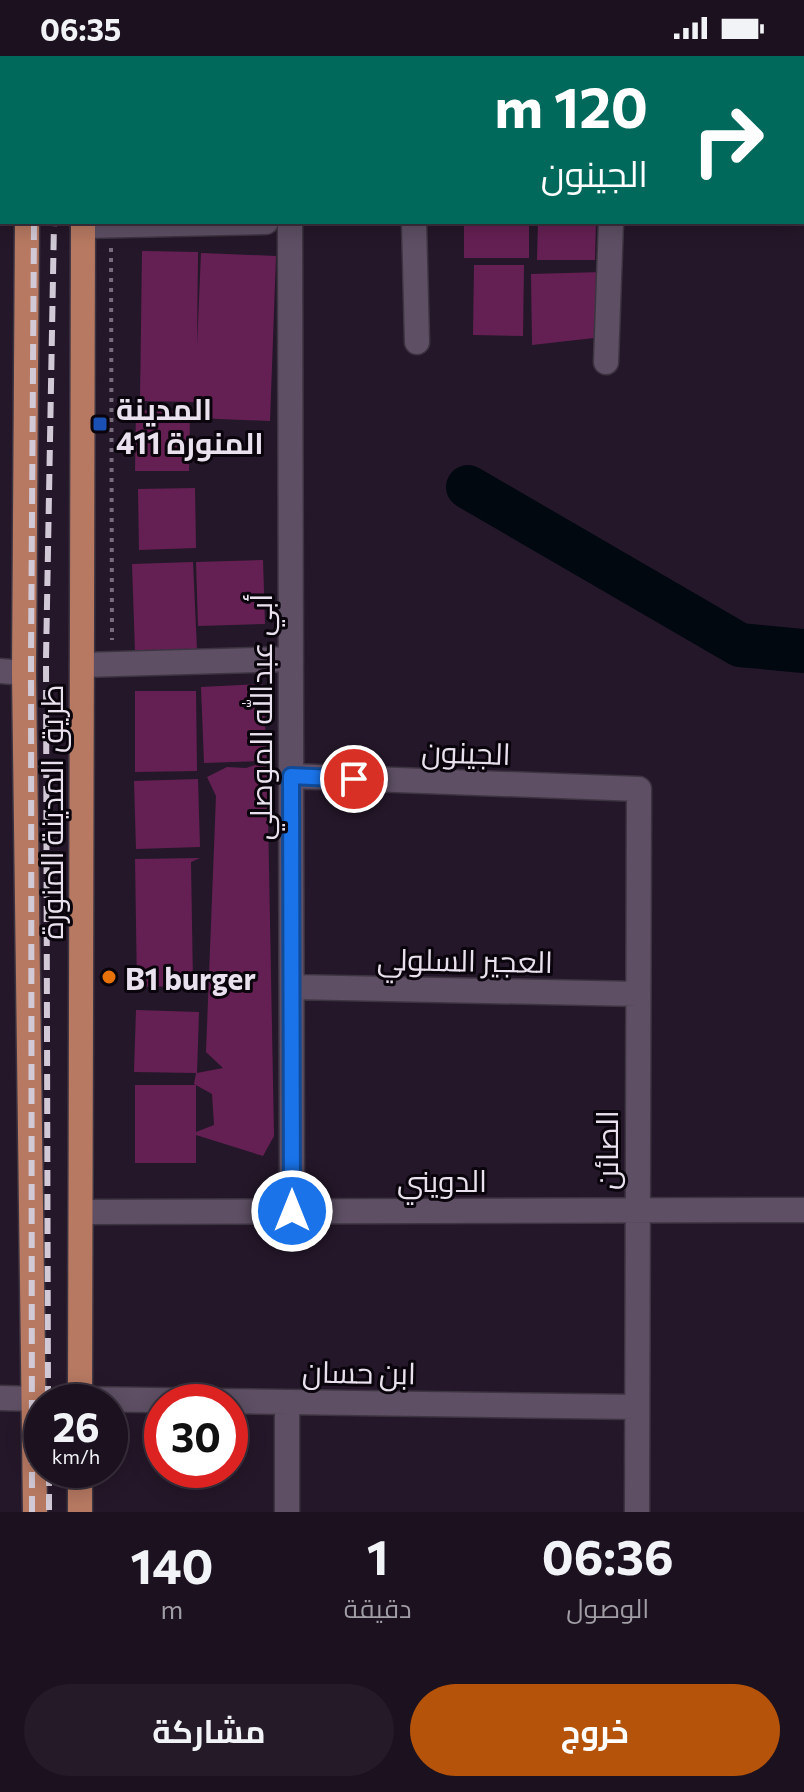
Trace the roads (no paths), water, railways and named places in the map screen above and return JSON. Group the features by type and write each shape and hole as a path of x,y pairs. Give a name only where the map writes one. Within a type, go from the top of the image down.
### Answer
{"main road":[{"name":"طريق المدينة المنورة","path":"27,224 12,672 36,1384"},
{"name":"طريق المدينة المنورة","path":"80,1384 83,224"},
{"name":"طريق المدينة المنورة","path":"35,1488 35,1512"},
{"path":"80,1488 80,1512"}],"street":[{"path":"83,224 188,224"},
{"name":"أبي عبدالله الموصلي","path":"290,224 292,1211"},
{"path":"414,224 417,342"},
{"path":"606,362 611,224"},
{"path":"82,665 291,659"},
{"name":"الجينون","path":"291,776 639,789"},
{"name":"الصائن","path":"637,1512 639,789"},
{"name":"العجير السلولي","path":"292,987 638,994"},
{"name":"الدويني","path":"81,1212 804,1210"},
{"path":"0,1398 24,1399"},
{"name":"ابن حسان","path":"128,1401 637,1407"},
{"path":"287,1402 287,1512"}],"waterway":[{"path":"468,487 740,645 804,651"}],"railway":[{"path":"32,1512 34,224"},
{"path":"48,1384 46,659 54,224"},
{"path":"49,1488 49,1512"}],"place":[{"name":"المدينة المنورة 411","path":"100,424"},
{"name":"B1 burger","path":"109,977"}]}
